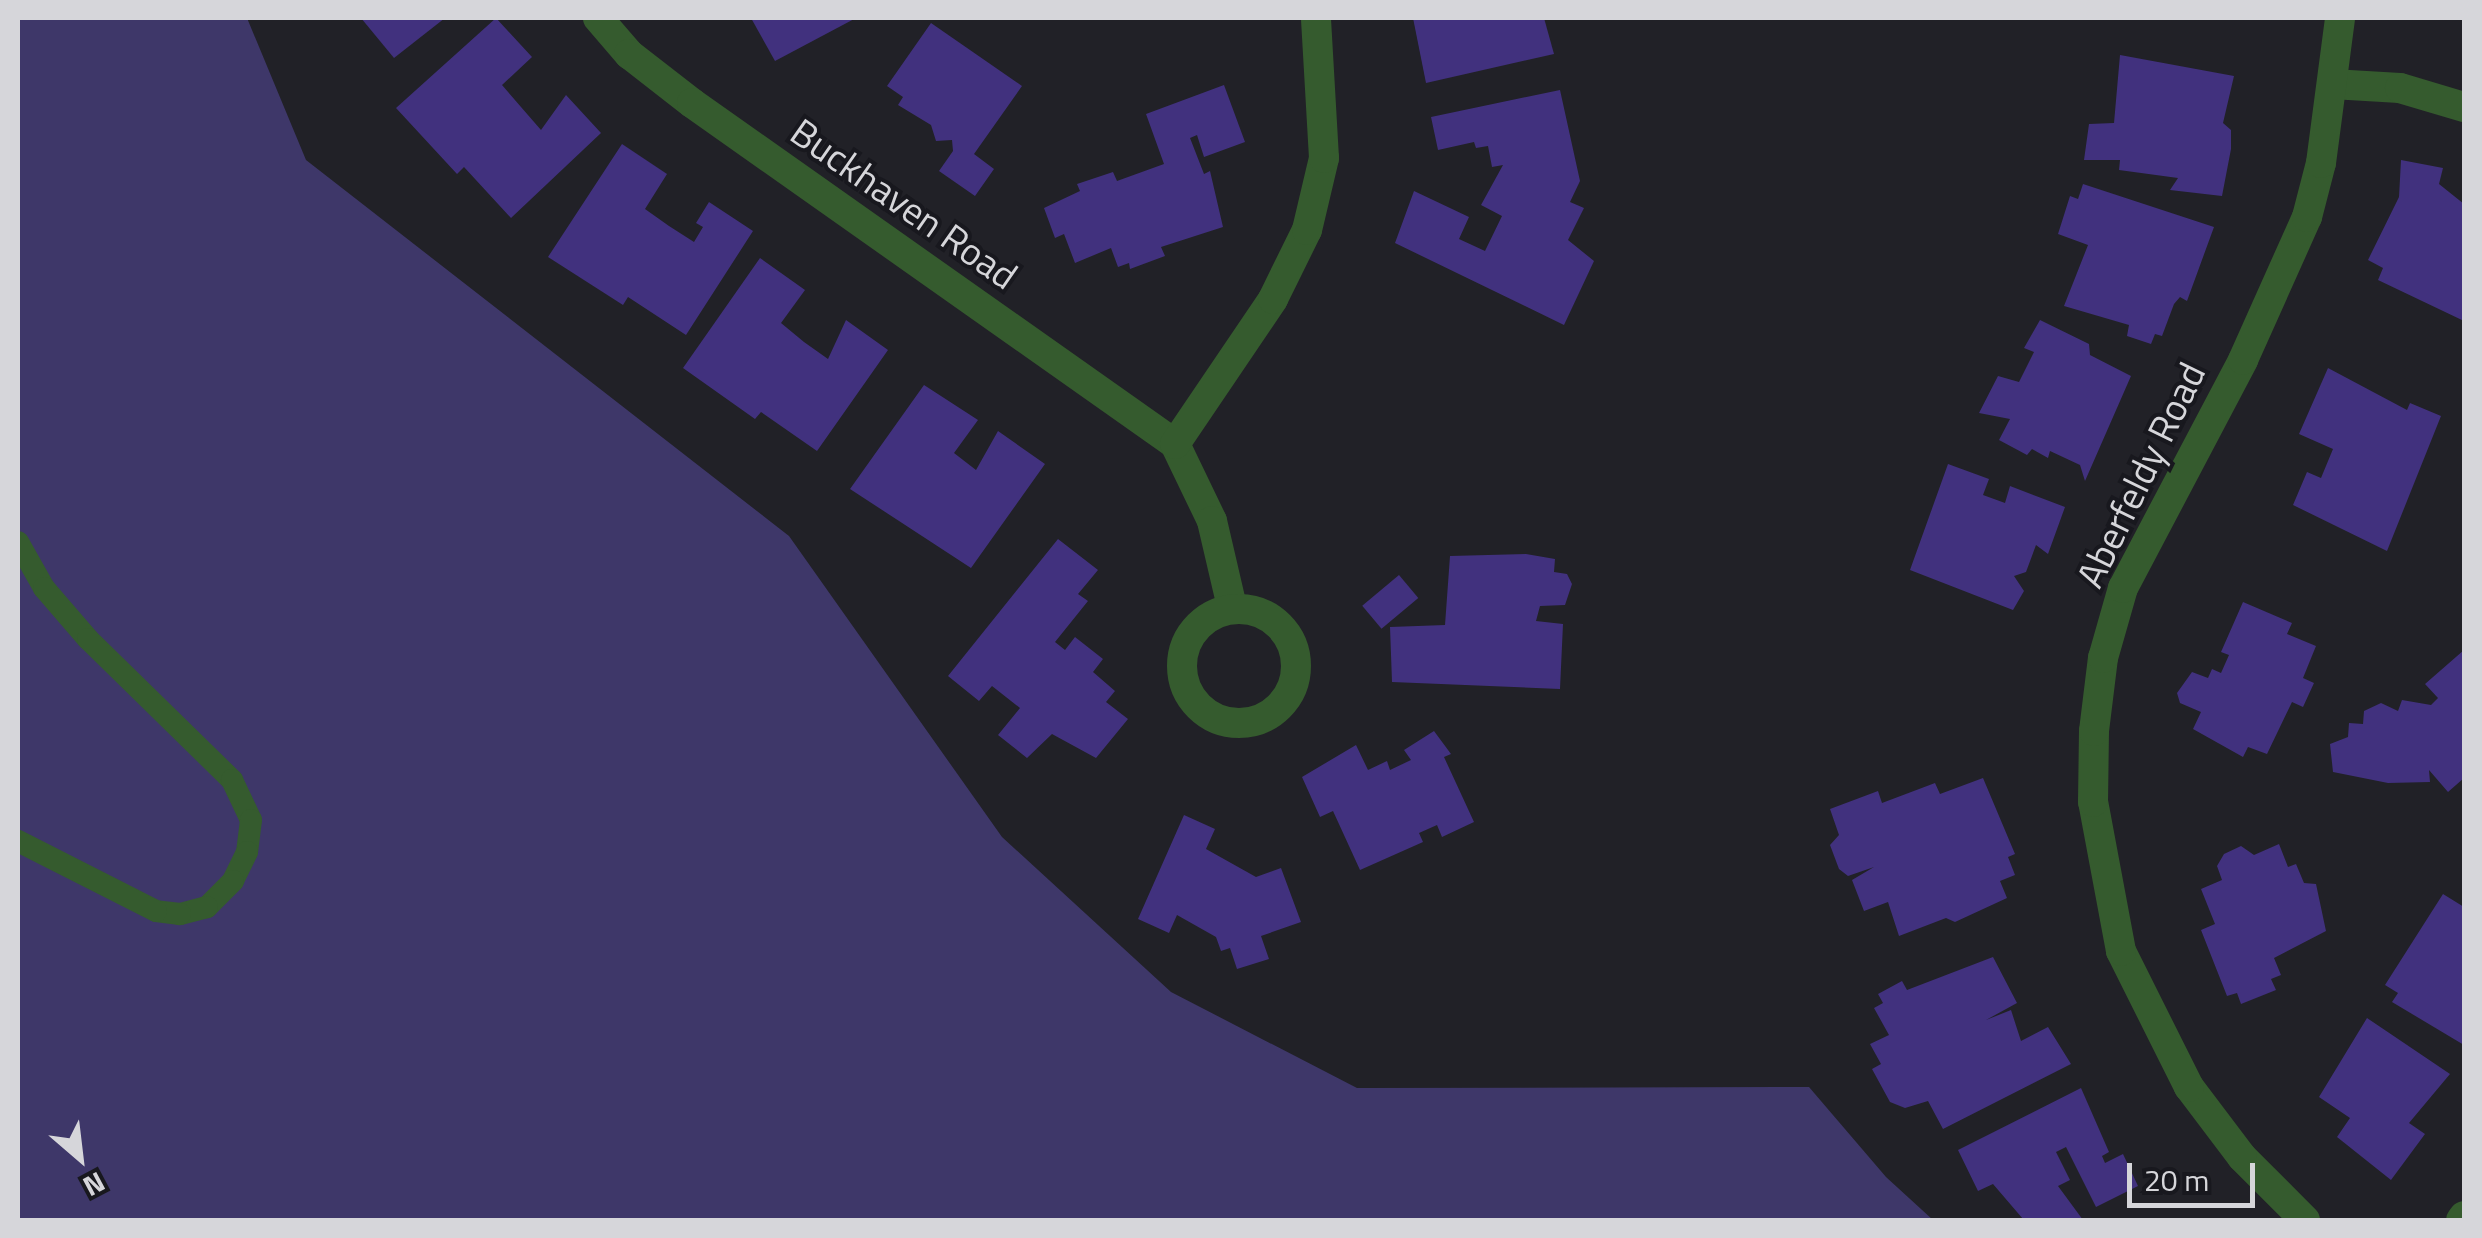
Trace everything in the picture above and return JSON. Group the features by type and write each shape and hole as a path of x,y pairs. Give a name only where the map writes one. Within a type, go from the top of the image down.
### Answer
{"street":[{"name":"Buckhaven Road","path":"598,18 629,54 692,103 1175,444"},
{"path":"1232,607 1212,521 1175,444 1273,299 1307,230 1324,158 1316,18"},
{"name":"Aberfeldy Road","path":"2305,1220 2242,1157 2188,1088 2121,952 2093,802 2094,731 2103,658 2124,588 2281,284 2307,217 2340,18"},
{"path":"2332,84 2400,88 2464,107"}],"lane":[{"path":"18,542 44,588 88,639 232,780 250,820 247,852 233,881 208,907 180,914 156,910 18,841"}],"shaded area":[{"path":"18,18 247,18 306,160 789,536 1002,837 1171,992 1357,1088 1809,1087 1886,1177 1933,1220 18,1220"}],"building":[{"path":"361,18 445,18 394,58"},
{"path":"496,18 532,57 502,85 541,130 566,95 601,133 511,218 464,167 457,174 396,108"},
{"path":"751,18 856,18 775,61"},
{"path":"1413,18 1544,18 1554,54 1426,83"},
{"path":"931,23 1022,86 974,154 994,169 975,196 939,171 953,151 952,140 936,141 931,125 898,105 903,97 887,86"},
{"path":"2120,55 2234,76 2223,123 2231,130 2231,149 2222,196 2170,190 2178,178 2119,170 2120,160 2084,160 2089,124 2114,123"},
{"path":"1224,85 1245,142 1204,157 1197,135 1190,138 1204,174 1210,171 1223,227 1161,247 1165,256 1130,269 1129,263 1118,267 1111,248 1075,263 1064,234 1055,238 1044,208 1080,191 1077,184 1113,172 1117,181 1164,164 1146,114"},
{"path":"1560,90 1580,181 1570,202 1584,208 1568,240 1594,261 1564,325 1395,243 1414,191 1469,217 1459,239 1485,251 1502,216 1481,205 1503,165 1492,167 1488,146 1476,148 1474,142 1438,150 1431,117"},
{"path":"622,144 667,174 645,209 669,226 694,242 703,227 696,223 709,202 753,231 686,335 628,297 623,305 548,257"},
{"path":"2401,160 2443,168 2439,184 2464,204 2464,321 2378,280 2383,268 2368,260 2399,197"},
{"path":"2083,184 2214,227 2187,301 2180,297 2174,304 2162,336 2155,334 2151,344 2127,336 2129,325 2064,306 2088,245 2058,234 2070,196 2078,199"},
{"path":"760,258 805,290 781,323 804,342 828,359 846,320 888,350 817,451 761,412 755,419 683,368"},
{"path":"2040,320 2089,344 2090,355 2131,376 2085,481 2080,465 2050,451 2048,458 2032,449 2027,455 1999,440 2010,419 1979,413 1998,376 2019,382 2034,352 2024,348"},
{"path":"2328,368 2407,410 2410,403 2441,416 2387,551 2293,505 2307,472 2321,478 2333,449 2299,434"},
{"path":"924,385 978,420 954,453 976,470 998,431 1045,464 971,568 850,489"},
{"path":"1948,464 1989,479 1983,495 2005,503 2010,486 2065,507 2048,554 2036,545 2026,572 2014,576 2024,591 2013,610 1910,570"},
{"path":"1058,539 1098,570 1078,594 1088,601 1055,642 1065,650 1075,637 1103,659 1093,672 1115,691 1106,702 1128,719 1096,758 1052,734 1027,758 998,735 1020,708 992,686 979,701 948,676"},
{"path":"1526,554 1555,559 1554,572 1567,574 1572,584 1565,605 1540,606 1536,621 1563,624 1560,689 1392,682 1390,627 1445,625 1450,556"},
{"path":"1399,575 1418,598 1382,629 1362,606"},
{"path":"2243,602 2292,623 2287,634 2316,646 2303,678 2314,683 2303,707 2292,702 2267,754 2248,747 2243,757 2193,729 2201,712 2180,703 2177,693 2192,672 2208,678 2212,669 2221,673 2229,655 2221,652"},
{"path":"2464,650 2464,778 2448,792 2429,770 2430,782 2388,783 2333,772 2330,744 2348,737 2349,723 2363,724 2364,711 2381,703 2398,711 2402,700 2431,705 2438,698 2425,684"},
{"path":"1434,731 1451,754 1444,757 1474,822 1442,837 1437,825 1419,833 1423,842 1360,870 1333,811 1320,817 1302,777 1356,745 1368,770 1387,761 1390,770 1411,760 1404,750"},
{"path":"1983,778 2015,854 2008,857 2015,875 2000,881 2007,898 1955,922 1946,918 1899,936 1888,902 1864,911 1852,880 1874,867 1848,876 1839,869 1830,845 1839,835 1830,809 1878,791 1882,803 1935,783 1940,794"},
{"path":"1184,815 1215,829 1206,849 1256,877 1281,868 1301,922 1261,936 1269,959 1237,969 1230,948 1221,951 1216,937 1177,915 1169,933 1138,919"},
{"path":"2279,844 2288,867 2296,864 2304,883 2316,884 2326,931 2274,958 2281,975 2271,979 2276,990 2241,1004 2237,993 2227,996 2201,930 2215,924 2201,889 2222,880 2217,866 2224,854 2241,846 2254,855"},
{"path":"2443,894 2464,907 2464,1045 2392,1002 2398,993 2385,985"},
{"path":"1993,957 2017,1003 1986,1020 2011,1010 2021,1041 2048,1027 2071,1064 1943,1129 1928,1101 1905,1108 1890,1102 1872,1069 1881,1064 1870,1044 1889,1035 1874,1008 1883,1003 1878,994 1902,981 1907,990"},
{"path":"2367,1018 2450,1074 2409,1123 2425,1134 2391,1180 2337,1137 2350,1118 2319,1097"},
{"path":"2081,1088 2109,1152 2102,1156 2105,1163 2123,1154 2138,1186 2096,1207 2066,1147 2056,1152 2070,1180 2058,1186 2083,1220 2023,1219 1993,1184 1978,1191 1958,1150"}]}
